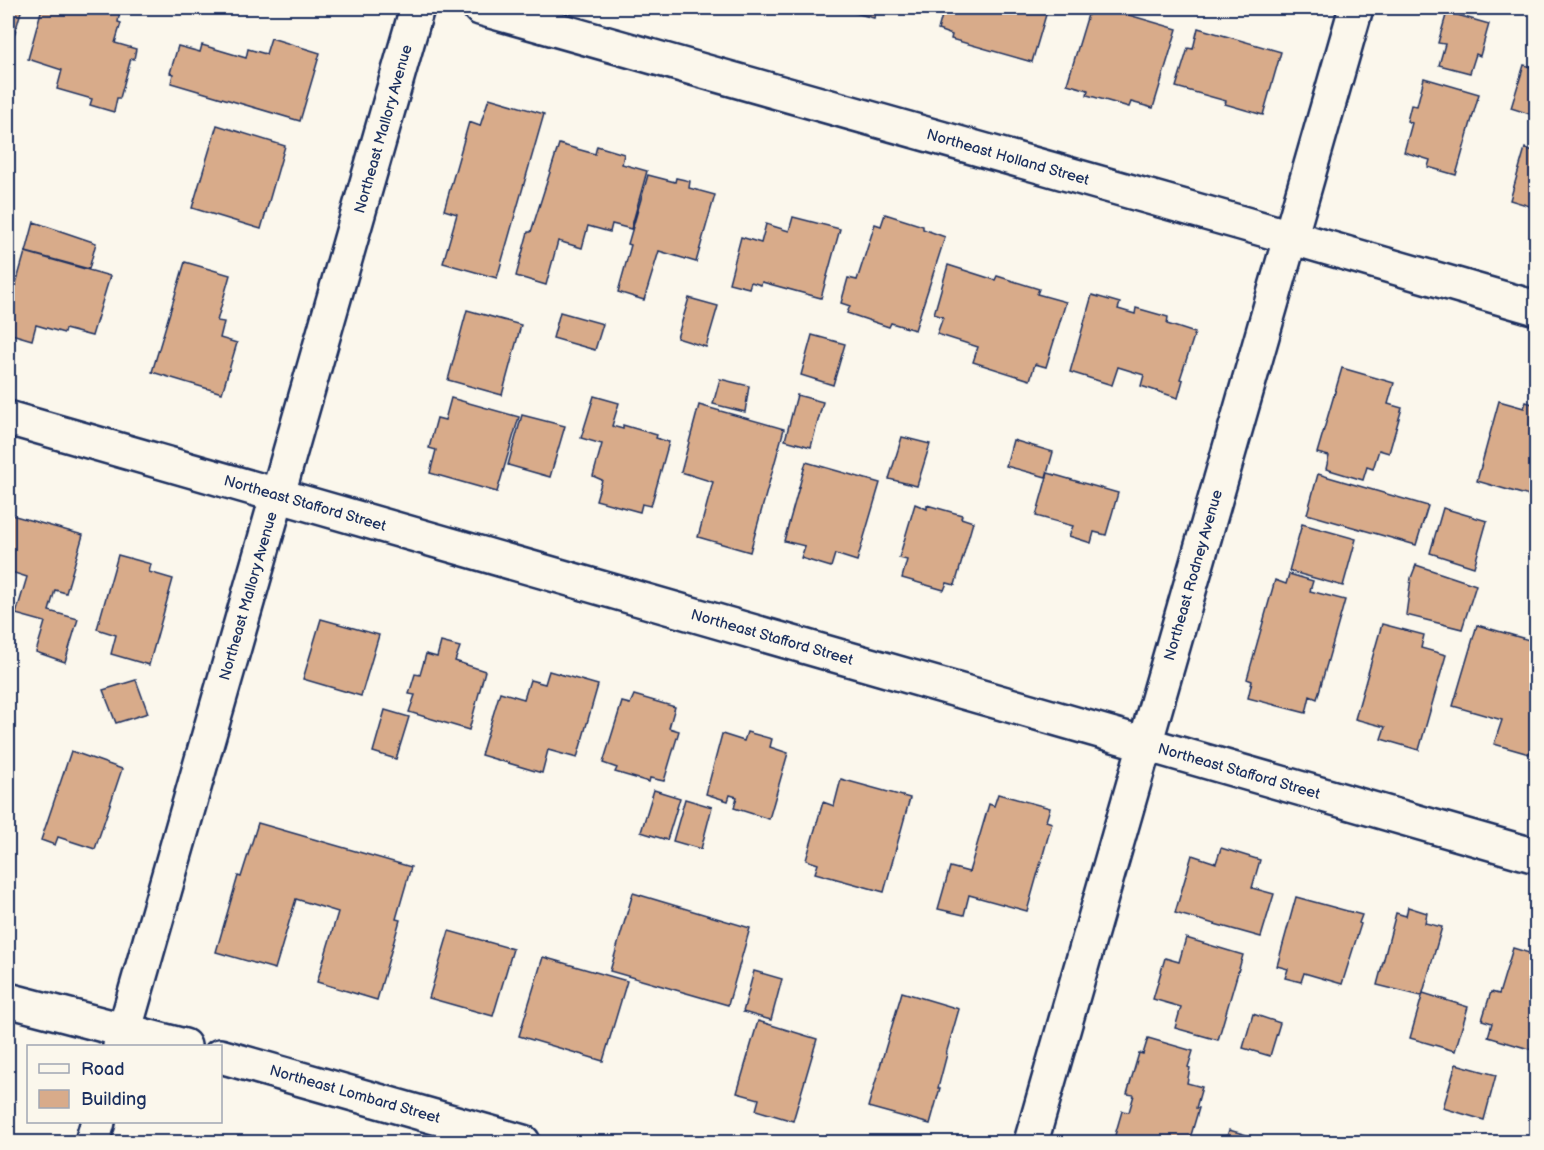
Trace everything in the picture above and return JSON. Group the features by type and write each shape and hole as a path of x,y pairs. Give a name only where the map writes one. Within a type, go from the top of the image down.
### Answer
{"street":[{"name":"Northeast Mallory Avenue","path":"122,1039 417,8"},
{"name":"Northeast Holland Street","path":"480,8 1536,308"},
{"name":"Northeast Rodney Avenue","path":"1031,1143 1356,8"},
{"name":"Northeast Stafford Street","path":"8,418 1536,856"},
{"path":"8,1000 122,1039 168,1045"},
{"name":"Northeast Lombard Street","path":"222,1057 523,1143"},
{"path":"92,1143 98,1123"}],"building":[{"path":"8,8 22,8 11,46 8,45"},
{"path":"42,8 120,10 118,22 121,23 115,43 136,49 114,112 90,105 92,99 57,89 62,70 28,59"},
{"path":"837,8 877,8 874,18"},
{"path":"944,8 1048,8 1032,62 951,39 952,35 938,30"},
{"path":"1090,8 1105,8 1177,29 1153,108 1131,102 1129,107 1087,95 1088,90 1067,84"},
{"path":"1447,12 1489,24 1480,56 1476,54 1470,73 1439,65 1445,44 1438,43"},
{"path":"1198,28 1281,52 1263,115 1225,104 1226,101 1176,87 1188,48 1193,49"},
{"path":"271,38 320,53 300,121 171,83 173,74 170,73 178,46 200,52 202,45 246,58 248,49 266,54"},
{"path":"1524,65 1536,68 1536,116 1511,108"},
{"path":"1424,78 1479,94 1456,175 1428,167 1430,160 1404,152 1412,123 1407,121 1411,105 1417,106"},
{"path":"489,98 544,114 497,278 443,263 457,214 444,210 469,122 480,126"},
{"path":"217,125 285,146 261,229 192,208"},
{"path":"559,144 595,154 597,146 624,154 622,164 647,171 631,229 612,224 610,232 588,226 582,248 558,241 546,285 516,276 528,232 531,232"},
{"path":"1525,148 1536,152 1536,208 1510,200"},
{"path":"648,175 675,182 676,178 690,181 689,188 715,195 696,262 659,251 644,300 618,292 631,245 628,244"},
{"path":"885,214 923,226 923,229 945,237 915,330 891,323 889,327 847,313 850,306 841,303 848,278 857,280 875,224 881,226"},
{"path":"793,217 840,229 821,298 762,282 761,285 751,282 749,288 729,283 741,237 761,243 766,224 789,231"},
{"path":"34,222 96,243 89,269 26,252"},
{"path":"25,252 110,276 92,336 65,329 64,333 36,325 32,340 8,333 8,312"},
{"path":"185,262 230,275 217,321 224,322 220,338 237,343 222,393 152,372"},
{"path":"948,265 995,280 997,276 1039,289 1037,294 1066,302 1046,367 1035,364 1030,380 973,362 978,347 937,334 943,317 934,314"},
{"path":"1092,295 1120,303 1118,309 1135,314 1136,308 1168,317 1167,324 1195,333 1180,379 1183,380 1178,398 1141,386 1144,375 1118,367 1112,385 1070,372"},
{"path":"689,298 718,306 706,347 677,338"},
{"path":"467,310 521,325 502,395 448,380"},
{"path":"560,312 603,324 595,350 553,338"},
{"path":"812,335 845,344 833,385 801,375"},
{"path":"1342,368 1394,383 1388,404 1402,408 1389,453 1379,450 1373,469 1367,467 1363,480 1326,469 1329,456 1317,453"},
{"path":"720,379 749,386 745,412 713,404"},
{"path":"797,395 823,402 811,447 785,440"},
{"path":"594,396 619,403 612,426 623,429 623,425 657,435 656,438 669,442 651,506 642,504 640,512 596,500 602,480 593,476 602,444 581,438"},
{"path":"451,398 519,417 497,492 430,473 436,450 429,448 437,418 445,420"},
{"path":"1499,401 1524,408 1526,402 1536,405 1536,498 1477,481"},
{"path":"699,405 784,429 750,552 698,537 713,482 681,472"},
{"path":"522,415 565,426 550,477 508,465"},
{"path":"902,437 930,444 917,486 889,479"},
{"path":"1013,440 1053,452 1046,477 1006,466"},
{"path":"806,462 880,483 857,561 835,554 831,567 801,558 805,546 784,541"},
{"path":"1048,473 1118,493 1106,535 1094,532 1091,543 1069,536 1073,526 1036,516"},
{"path":"1318,474 1428,506 1416,545 1307,514"},
{"path":"915,504 927,509 927,505 962,515 961,518 973,522 955,585 947,583 944,590 902,578 907,560 899,558"},
{"path":"1443,508 1487,521 1474,567 1430,553"},
{"path":"8,514 83,535 66,593 55,590 49,611 78,619 65,662 36,652 45,622 16,614 27,577 8,571"},
{"path":"1302,524 1356,539 1343,586 1289,571"},
{"path":"118,555 151,564 149,572 173,579 149,665 111,654 116,635 97,629"},
{"path":"1416,565 1476,585 1462,629 1406,615 1411,578"},
{"path":"1289,574 1313,581 1310,591 1345,600 1317,699 1310,696 1306,713 1248,698 1252,681 1247,679 1275,580 1286,584"},
{"path":"321,619 379,635 361,696 303,679"},
{"path":"1382,624 1424,635 1421,648 1446,655 1419,750 1381,739 1385,727 1355,719"},
{"path":"1477,625 1536,642 1536,730 1529,754 1494,744 1502,720 1453,706"},
{"path":"441,642 460,647 455,661 485,671 469,730 409,712 415,695 409,694 415,674 420,675 426,654 437,657"},
{"path":"549,671 598,685 577,758 548,750 542,773 481,755 500,692 524,699 530,680 545,684"},
{"path":"136,680 148,713 116,723 103,690"},
{"path":"634,695 675,707 669,728 679,731 664,781 650,778 649,782 615,772 617,768 603,763 622,702 630,704"},
{"path":"385,710 409,717 396,759 373,752"},
{"path":"747,732 772,739 770,747 788,753 769,819 734,808 737,797 730,795 728,801 706,794 722,734 744,741"},
{"path":"71,751 122,769 95,849 58,837 55,845 41,840"},
{"path":"841,779 910,798 884,892 815,873 818,864 806,860 823,802 834,806"},
{"path":"654,790 680,798 667,840 641,832"},
{"path":"998,794 1050,808 1046,821 1052,823 1027,911 969,895 964,915 938,909 950,867 969,872 989,804 994,806"},
{"path":"685,799 712,807 701,849 673,841"},
{"path":"258,823 411,867 396,919 400,920 377,1000 317,982 338,912 296,899 275,969 216,952 238,876 241,877"},
{"path":"1221,848 1260,860 1252,888 1274,894 1261,937 1175,913 1192,855 1216,863"},
{"path":"633,893 750,928 728,1005 610,971"},
{"path":"1296,897 1362,915 1342,984 1304,973 1301,982 1285,978 1288,969 1277,966"},
{"path":"1408,907 1427,913 1425,923 1442,927 1422,996 1377,985 1396,913 1406,916"},
{"path":"449,931 513,949 493,1016 429,998"},
{"path":"1186,938 1243,955 1218,1040 1175,1028 1181,1007 1153,999 1165,958 1179,962"},
{"path":"1513,948 1536,955 1536,1051 1488,1037 1492,1023 1482,1020 1491,992 1499,994"},
{"path":"543,957 627,981 603,1061 519,1036"},
{"path":"754,971 782,979 771,1020 743,1012"},
{"path":"902,992 959,1009 930,1124 868,1107"},
{"path":"1423,993 1468,1007 1455,1051 1410,1038"},
{"path":"1253,1014 1280,1023 1270,1056 1243,1048"},
{"path":"758,1021 817,1039 793,1121 756,1110 759,1099 737,1093"},
{"path":"1148,1038 1193,1051 1188,1067 1190,1068 1187,1083 1202,1087 1196,1108 1199,1108 1189,1142 1113,1142 1122,1111 1129,1112 1134,1095 1127,1094 1139,1053 1143,1054"},
{"path":"1456,1064 1496,1075 1484,1120 1443,1108"},
{"path":"1229,1130 1265,1140 1265,1142 1225,1142"}]}
